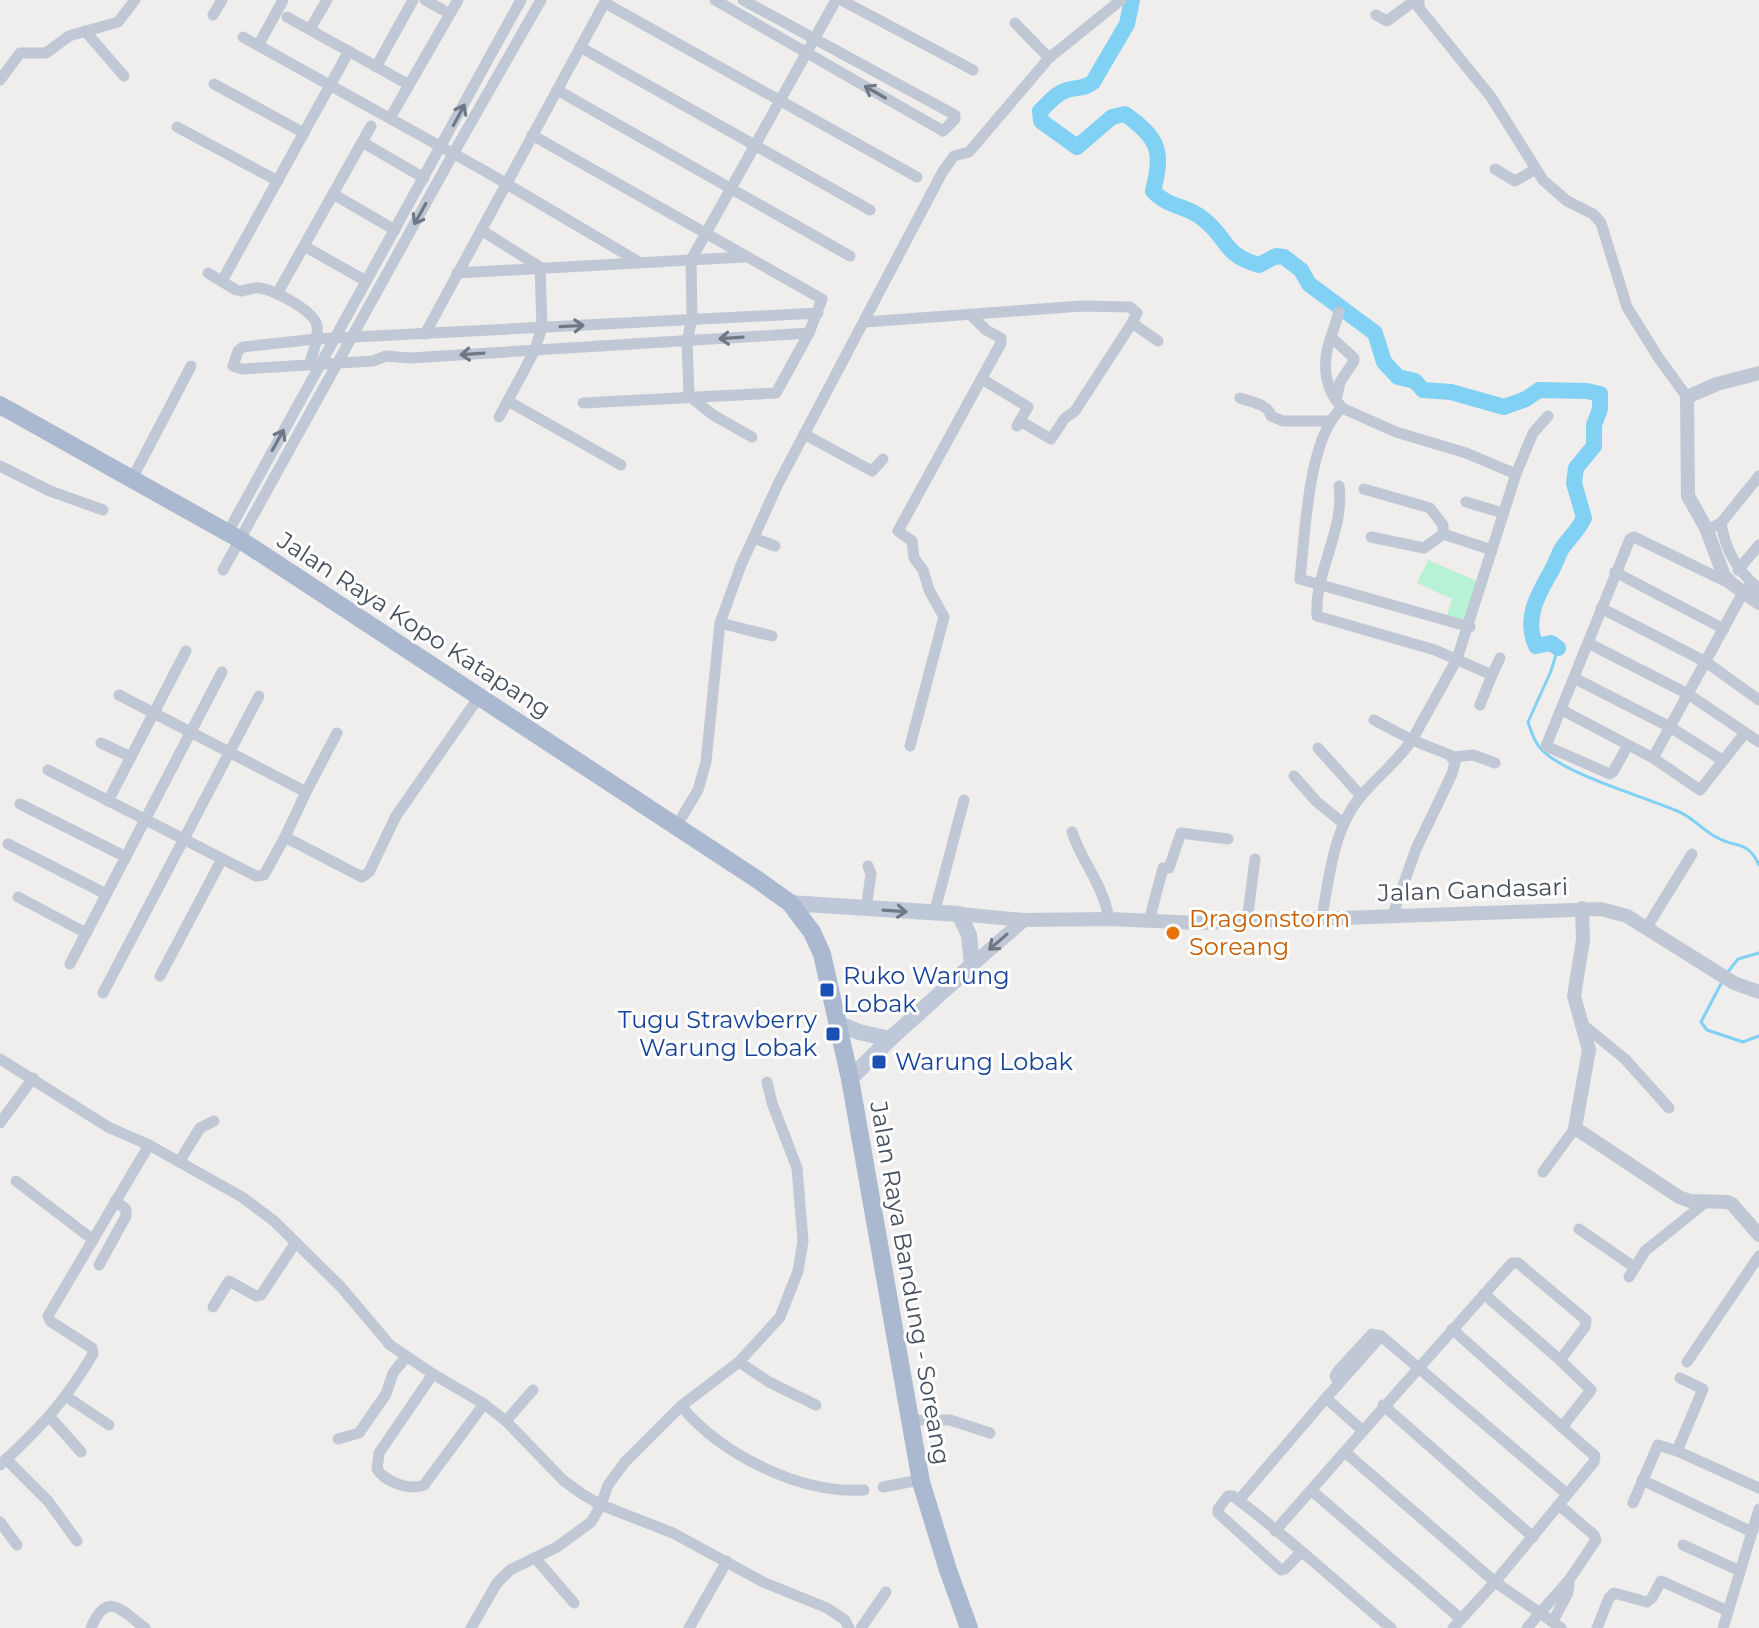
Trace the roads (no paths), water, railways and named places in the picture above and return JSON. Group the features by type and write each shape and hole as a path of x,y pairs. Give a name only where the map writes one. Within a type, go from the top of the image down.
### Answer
{"main road":[{"name":"Jalan Raya Kopo Katapang","path":"0,405 234,535 790,903"},
{"path":"790,903 959,914 969,935 972,965 850,1079"},
{"name":"Jalan Raya Bandung - Soreang","path":"790,903 822,954 850,1079 920,1480 969,1628"},
{"path":"806,924 808,915 817,905"},
{"path":"837,1023 890,1039"}],"street":[{"path":"0,80 20,53 46,53 69,36 119,21 135,0"},
{"path":"213,15 222,0"},
{"path":"259,44 283,0"},
{"path":"310,29 327,0"},
{"path":"376,67 413,0"},
{"path":"425,0 443,10"},
{"path":"390,118 458,0"},
{"path":"223,570 234,535 315,363 334,337 395,230 521,0"},
{"path":"234,535 352,337 541,0"},
{"path":"715,0 943,131 955,119 955,115 743,0"},
{"path":"752,437 713,415 689,396 687,341 692,319 691,260 839,0 973,70"},
{"path":"676,827 698,790 706,762 720,623 778,484 897,256 951,158 969,152 1049,58 1121,0"},
{"path":"425,334 605,1 917,177"},
{"path":"1376,15 1387,21 1410,4 1419,2 1491,97 1536,169 1556,192 1593,214 1601,223 1627,307 1687,397 1686,486 1690,501 1706,528 1719,568 1747,587"},
{"path":"287,17 404,82"},
{"path":"1015,23 1049,58"},
{"path":"85,31 124,76"},
{"path":"243,37 332,84 639,262"},
{"path":"580,47 870,210"},
{"path":"222,281 349,51"},
{"path":"214,84 304,133"},
{"path":"557,90 850,256"},
{"path":"277,294 371,126"},
{"path":"177,127 278,181"},
{"path":"532,135 820,298 818,313 809,333 776,393 583,403"},
{"path":"362,142 424,178"},
{"path":"1495,169 1515,181 1536,169"},
{"path":"333,194 395,230"},
{"path":"481,230 540,267"},
{"path":"304,246 366,281"},
{"path":"457,273 746,257"},
{"path":"499,417 535,350 542,327 540,267"},
{"path":"208,273 239,290 261,288 302,308 316,321 315,363"},
{"path":"865,322 1082,306 1127,307 1137,313 1075,411 1065,418 1051,439 1018,424 1028,407 982,379"},
{"path":"1339,312 1325,356 1327,384 1339,404 1396,432 1466,453 1516,474"},
{"path":"809,333 410,358 386,356 373,361 242,369 233,364 243,347 334,337 818,313"},
{"path":"910,746 944,617 929,590 923,570 914,558 912,541 898,531 1002,340 970,314"},
{"path":"1132,323 1158,341"},
{"path":"1331,337 1354,361 1340,382 1339,404 1316,454 1300,579 1470,627"},
{"path":"132,479 191,366"},
{"path":"1687,397 1717,384 1759,373"},
{"path":"1240,398 1264,407 1271,416 1283,421 1329,421"},
{"path":"508,401 621,465"},
{"path":"1322,917 1329,875 1344,824 1361,796 1395,764 1412,740 1457,659 1470,627 1530,428 1548,416"},
{"path":"804,434 872,471 883,459"},
{"path":"0,466 50,491 103,510"},
{"path":"1706,528 1721,523 1759,476"},
{"path":"1339,486 1340,504 1321,585 1318,617 1435,650 1492,675"},
{"path":"1364,489 1430,508 1443,525 1443,534"},
{"path":"1466,502 1503,513"},
{"path":"1721,523 1726,547 1759,603"},
{"path":"1443,534 1492,550"},
{"path":"1371,537 1424,548 1443,534"},
{"path":"1628,745 1610,774 1547,747 1632,536 1747,587"},
{"path":"754,538 775,546"},
{"path":"1738,570 1759,545"},
{"path":"1615,572 1724,629"},
{"path":"1653,758 1747,587"},
{"path":"1601,608 1706,662 1759,700"},
{"path":"720,623 772,636"},
{"path":"1588,643 1688,694 1759,742"},
{"path":"108,801 186,651"},
{"path":"1480,705 1500,658"},
{"path":"70,964 222,672"},
{"path":"1574,678 1670,727 1722,760"},
{"path":"119,695 306,792"},
{"path":"103,993 259,696"},
{"path":"285,837 362,877 366,876 396,816 479,697"},
{"path":"1562,710 1653,758 1700,790 1745,733"},
{"path":"1374,720 1453,757 1473,755 1495,763"},
{"path":"48,770 261,877 285,837 337,733"},
{"path":"101,743 131,757"},
{"path":"1318,748 1361,796"},
{"path":"1393,914 1416,849 1452,774 1453,757"},
{"path":"1294,776 1317,802 1344,824"},
{"path":"934,914 964,800"},
{"path":"20,804 126,857"},
{"path":"1072,832 1102,889 1109,919"},
{"path":"1149,921 1163,868 1169,868 1181,833 1228,839"},
{"path":"8,844 106,894"},
{"path":"1647,927 1692,854"},
{"path":"160,976 222,859"},
{"path":"1247,921 1255,859"},
{"path":"866,909 871,874 868,866"},
{"path":"18,897 86,933"},
{"path":"1543,1172 1575,1128 1589,1050 1574,996 1583,940 1582,908"},
{"name":"Jalan Gandasari","path":"959,914 1024,920 1247,921 1582,908 1613,911 1647,927 1734,983 1759,992"},
{"path":"972,965 1024,920"},
{"path":"1582,1024 1625,1059 1669,1108"},
{"path":"0,1059 108,1127 149,1145 242,1197 296,1242 341,1287 377,1332 406,1357 484,1404 506,1421 563,1480 606,1507 673,1533 763,1582 839,1614 849,1628"},
{"path":"0,1123 33,1078"},
{"path":"471,1628 497,1583 510,1570 539,1562 591,1522 606,1507 608,1485 616,1473 744,1366 784,1309 802,1256 797,1168 767,1082"},
{"path":"179,1162 200,1128 214,1121"},
{"path":"1575,1128 1667,1191 1690,1201 1732,1204 1759,1235"},
{"path":"77,1541 48,1501 3,1462 67,1397 93,1351 50,1321 48,1316 149,1145"},
{"path":"16,1181 92,1239"},
{"path":"99,1265 127,1213 115,1201"},
{"path":"1579,1229 1632,1272 1645,1251 1706,1202"},
{"path":"213,1307 229,1281 256,1296 261,1295 296,1242"},
{"path":"1687,1362 1759,1256"},
{"path":"1275,1531 1383,1405 1512,1263 1515,1262 1586,1320 1585,1327 1560,1360"},
{"path":"1484,1294 1591,1390 1562,1427"},
{"path":"1311,1490 1457,1623 1495,1582 1594,1462 1595,1456 1452,1329"},
{"path":"1239,1500 1339,1383 1335,1376 1338,1371 1372,1334 1381,1336 1567,1494"},
{"path":"338,1439 359,1433 386,1394 393,1373 406,1357"},
{"path":"744,1366 816,1405"},
{"path":"433,1374 379,1453 377,1469 380,1475 412,1488 424,1485 484,1404"},
{"path":"1677,1451 1703,1389 1680,1378"},
{"path":"506,1421 533,1390"},
{"path":"67,1397 109,1425"},
{"path":"1326,1398 1363,1431"},
{"path":"1383,1405 1533,1537"},
{"path":"686,1412 737,1454 765,1469 834,1488 864,1490"},
{"path":"50,1417 81,1452"},
{"path":"911,1420 950,1420 990,1433"},
{"path":"1633,1503 1656,1446 1677,1451 1759,1488"},
{"path":"1345,1452 1495,1582 1557,1625 1569,1580"},
{"path":"883,1487 920,1480"},
{"path":"1642,1480 1752,1532"},
{"path":"1301,1552 1281,1570 1218,1513 1218,1509 1228,1496 1239,1500 1275,1531 1301,1552 1391,1628"},
{"path":"1527,1628 1569,1580 1596,1540 1559,1505"},
{"path":"1723,1628 1759,1509"},
{"path":"0,1522 17,1545"},
{"path":"1683,1545 1740,1571"},
{"path":"689,1628 727,1561"},
{"path":"539,1562 574,1603"},
{"path":"1597,1628 1611,1595 1617,1592 1647,1602 1661,1581 1728,1611"},
{"path":"861,1628 886,1592"},
{"path":"91,1628 106,1605 115,1606 145,1628"}],"waterway":[{"path":"1132,0 1127,24 1093,82 1056,96 1040,111 1041,121 1077,147 1112,117 1125,114 1145,130 1156,146 1158,165 1153,191 1159,197 1202,218 1232,251 1247,261 1259,265 1276,256 1284,257 1301,270 1309,284 1375,333 1384,362 1398,377 1415,381 1423,390 1451,392 1504,407 1526,399 1539,390 1600,394 1600,409 1594,425 1594,446 1576,468 1574,483 1584,518 1561,550 1532,615 1532,635 1536,646 1551,643 1558,648"},
{"path":"1558,648 1528,722 1541,749 1585,776 1681,813 1723,841 1750,851 1759,865"},
{"path":"1727,973 1738,959 1759,953"},
{"path":"1723,980 1701,1022 1707,1030 1743,1042 1759,1036"}],"place":[{"name":"Dragonstorm Soreang","path":"1173,933"},
{"name":"Ruko Warung Lobak","path":"827,990"},
{"name":"Tugu Strawberry Warung Lobak","path":"833,1034"},
{"name":"Warung Lobak","path":"879,1062"}]}
